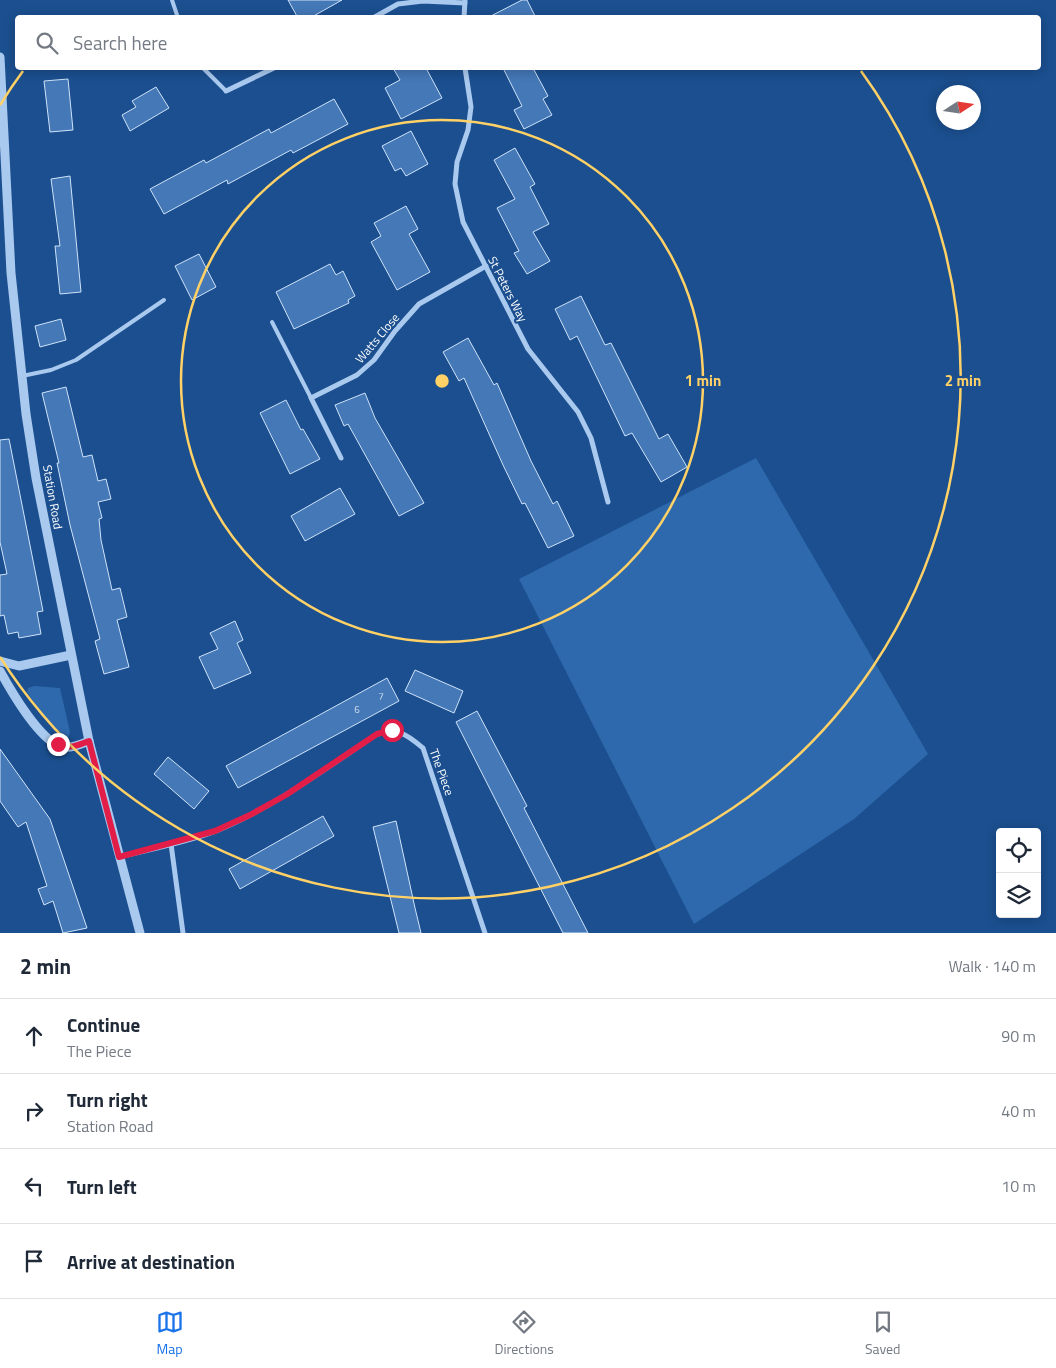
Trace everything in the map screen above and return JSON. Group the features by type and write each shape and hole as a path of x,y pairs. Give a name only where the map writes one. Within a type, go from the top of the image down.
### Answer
{"street":[{"path":"378,15 398,4 423,1 465,2 464,15"},
{"name":"Station Road","path":"0,57 11,273 22,376 36,478 89,741 140,933"},
{"path":"226,92 270,70"},
{"name":"St Peters Way","path":"465,70 471,107 468,130 457,162 455,184 463,222 528,350 578,412 591,438 608,502"},
{"name":"Watts Close","path":"311,398 356,375 374,360 395,331 419,304 486,266"},
{"path":"311,398 342,458"},
{"path":"0,661 19,666 71,655"},
{"path":"0,671 17,699 53,742 63,747 89,741"},
{"name":"The Piece","path":"119,857 215,831 250,815 286,795 377,734 392,730 407,735 423,748 485,933"},
{"path":"171,844 183,933"}],"lane":[{"path":"172,0 177,15"},
{"path":"205,70 226,92"},
{"path":"22,376 52,370 76,360 164,300"},
{"path":"272,322 311,398"}],"shaded area":[{"path":"756,458 928,754 854,819 694,924 519,579"},
{"path":"34,686 60,688 70,732 68,739 64,740 53,729 27,692 28,688"}],"building":[{"path":"288,0 342,0 315,15 296,15"},
{"path":"522,0 527,0 534,15 493,15"},
{"path":"394,70 427,70 442,98 401,119 385,88 400,80"},
{"path":"504,70 534,70 548,96 543,99 552,115 524,129 514,110 522,106"},
{"path":"68,79 73,130 50,132 44,81"},
{"path":"156,87 169,108 130,131 122,115 136,107 132,101"},
{"path":"334,99 348,124 293,153 291,150 228,184 227,180 164,214 150,189 204,160 206,163 269,129 271,133"},
{"path":"411,131 428,164 406,176 401,168 395,171 382,146"},
{"path":"515,148 535,184 530,187 549,224 533,232 550,261 527,274 514,253 519,251 497,208 515,199 494,160"},
{"path":"70,176 81,292 60,294 55,246 60,246 51,179"},
{"path":"406,206 418,229 409,234 430,272 397,290 371,242 381,236 374,223"},
{"path":"199,254 216,287 192,300 175,266"},
{"path":"330,264 336,275 343,271 355,296 348,300 349,303 294,329 276,292"},
{"path":"581,296 605,345 611,343 659,439 668,434 687,467 661,482 632,433 625,436 577,336 570,340 555,309"},
{"path":"61,319 66,340 40,347 35,326"},
{"path":"468,338 494,385 497,383 531,461 553,504 557,501 574,536 548,548 525,503 522,504 464,378 459,381 443,352"},
{"path":"66,387 83,457 92,455 98,481 106,479 111,499 98,502 102,518 99,519 101,540 112,590 120,588 127,617 117,620 129,667 104,674 95,641 100,639 70,525 57,463 59,463 42,393"},
{"path":"365,393 375,418 424,503 399,516 348,424 344,426 335,405"},
{"path":"286,400 301,430 303,429 320,459 290,474 260,413"},
{"path":"9,439 43,611 37,612 41,634 19,638 18,632 8,634 4,615 0,616 0,575 7,574 0,542 0,440"},
{"path":"340,488 355,514 305,541 291,516"},
{"path":"235,621 243,640 237,643 251,673 214,689 199,657 218,649 210,633"},
{"path":"415,670 463,691 454,713 405,691"},
{"path":"387,678 399,701 238,788 226,766"},
{"path":"477,711 527,806 524,808 588,933 563,933 456,722"},
{"path":"0,749 50,819 87,928 63,933 53,901 44,905 38,889 47,886 26,822 18,827 0,801"},
{"path":"168,757 209,791 194,809 154,774"},
{"path":"323,816 334,836 240,889 229,869"},
{"path":"396,821 421,933 399,933 373,827"}],"route":[{"path":"58,744 63,747 73,747 89,741 119,857 215,831 250,815 286,795 377,734 392,730"}]}
